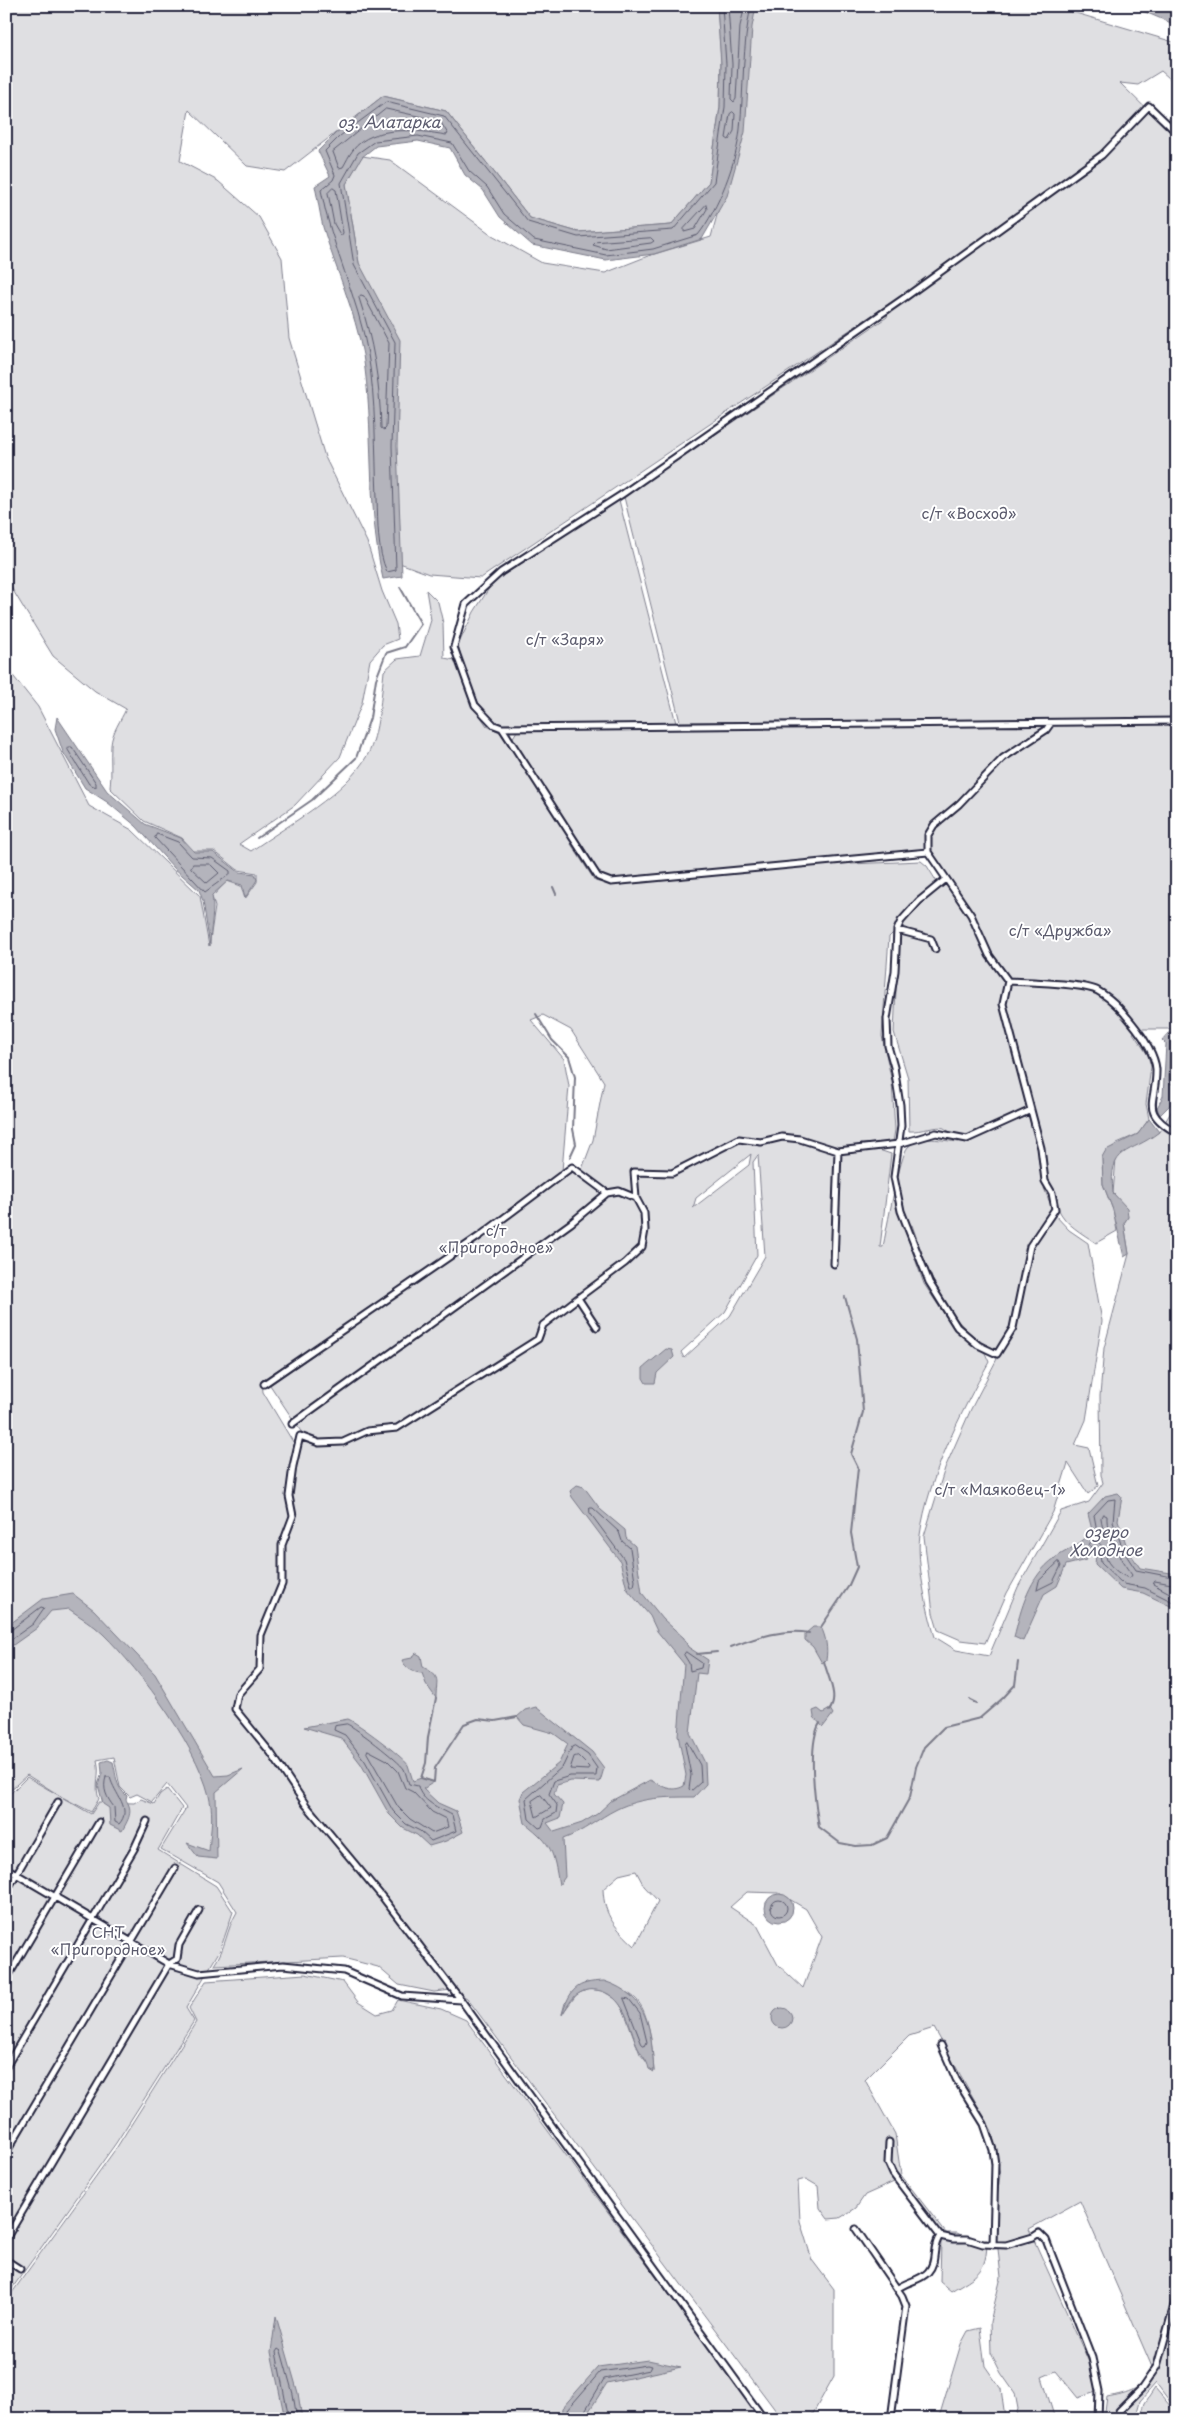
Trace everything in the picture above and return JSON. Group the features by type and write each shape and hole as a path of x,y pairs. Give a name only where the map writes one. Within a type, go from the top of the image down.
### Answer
{"street":[{"path":"1177,133 1150,106 1102,155 907,296 621,495 491,580 466,604 454,647 475,705 494,725 502,728 1177,721"},
{"path":"946,879 919,901 901,921 897,930 894,971 887,1020 888,1046 894,1067 900,1105 899,1144 894,1177 901,1210 929,1282 957,1328 978,1345 997,1354 1013,1328 1030,1246 1055,1209 1052,1193 1045,1181 1041,1148 1003,1004 1008,981 989,955 970,915 946,879 928,852 928,835 934,825 959,804 1003,758 1046,730 1051,723"},
{"path":"502,728 598,878 611,882 928,852"},
{"path":"897,930 931,939 935,949"},
{"path":"1008,981 1059,984 1097,990 1121,1008 1140,1033 1156,1068 1150,1105 1161,1124 1177,1133"},
{"path":"764,2419 460,2000 384,1899 306,1804 271,1753 235,1709 238,1694 260,1669 261,1635 282,1584 282,1545 293,1516 289,1496 292,1466 300,1436 319,1443 343,1442 367,1431 397,1428 538,1339 543,1324 642,1247 645,1230 644,1214 636,1198 634,1172 672,1173 739,1139 761,1142 782,1137 800,1139 838,1151 899,1144 936,1133 967,1139 1031,1110"},
{"path":"834,1264 838,1151"},
{"path":"264,1384 481,1235 572,1167 607,1193"},
{"path":"292,1424 571,1223 607,1193 619,1191 636,1198"},
{"path":"578,1298 597,1328"},
{"path":"6,1892 58,1802"},
{"path":"6,2067 134,1849 147,1821"},
{"path":"6,1980 99,1822"},
{"path":"6,1868 169,1964 200,1973 284,1965 344,1971 402,1996 460,2000"},
{"path":"6,2153 175,1868"},
{"path":"6,2239 169,1964 177,1959 180,1945 199,1910"},
{"path":"941,2045 956,2079 984,2124 993,2150 995,2164 993,2245"},
{"path":"889,2142 888,2164 940,2236 993,2245 1013,2244 1038,2233 1046,2240 1092,2358 1099,2392 1098,2419"},
{"path":"856,2229 897,2289 906,2306 890,2419"},
{"path":"897,2289 927,2272 935,2257 935,2243 940,2236"},
{"path":"6,2260 20,2268"},
{"path":"1118,2419 1119,2411 1142,2388 1157,2366 1177,2295"}],"green space":[{"path":"6,6 717,6 721,60 720,107 709,182 671,225 578,232 530,218 446,111 383,96 285,172 247,166 189,110 180,161 218,181 259,217 282,258 289,338 325,457 367,542 382,591 396,624 398,639 383,645 370,660 362,703 340,757 295,805 239,844 251,851 316,807 346,782 358,769 368,754 374,737 384,671 397,659 420,656 431,620 426,590 438,602 443,623 444,658 455,660 473,705 487,726 500,732 514,753 519,750 512,739 517,731 1177,724 1177,1029 1141,1029 1133,1033 1148,1055 1151,1067 1146,1104 1149,1119 1138,1134 1117,1143 1102,1157 1103,1184 1113,1210 1117,1231 1096,1243 1074,1228 1065,1219 1058,1208 1050,1186 1044,1188 1052,1208 1027,1245 1016,1304 1021,1305 1032,1245 1055,1215 1069,1230 1088,1243 1102,1321 1086,1420 1075,1445 1089,1448 1098,1486 1088,1494 1068,1463 1053,1512 1007,1593 985,1643 961,1640 938,1630 933,1613 924,1536 945,1468 971,1409 1000,1353 981,1342 953,1315 942,1299 934,1282 912,1225 904,1228 924,1284 953,1327 985,1353 989,1362 957,1424 938,1468 924,1513 919,1546 923,1586 935,1637 956,1650 989,1656 1018,1587 1061,1511 1089,1502 1103,1483 1101,1475 1100,1396 1104,1348 1129,1254 1124,1223 1128,1217 1113,1193 1116,1159 1122,1152 1159,1132 1177,1102 1177,2411 1156,2383 1140,2401 1135,2419 1104,2419 1107,2397 1135,2389 1145,2380 1152,2367 1080,2201 1029,2229 1093,2371 1096,2392 1078,2398 1056,2371 1042,2377 1054,2416 1050,2419 1038,2419 1038,2416 1030,2415 1029,2419 1015,2419 1018,2409 1015,2393 1001,2373 991,2353 990,2322 1001,2277 998,2249 992,2237 1000,2175 992,2131 934,2028 909,2036 865,2080 895,2134 901,2175 946,2233 957,2233 974,2241 987,2240 985,2260 974,2277 951,2291 940,2282 941,2239 921,2210 894,2182 865,2195 856,2208 840,2218 828,2219 820,2208 818,2186 806,2179 798,2181 800,2221 812,2260 834,2289 834,2376 810,2419 782,2419 467,1998 452,1990 434,1992 399,1985 378,1967 343,1958 214,1965 237,1912 218,1882 161,1849 186,1808 167,1784 152,1802 137,1794 130,1797 120,1787 114,1757 97,1760 99,1799 91,1812 62,1797 27,1775 6,1794 6,667 38,707 89,806 132,830 200,896 209,946 215,907 212,897 227,881 241,886 245,899 257,882 257,873 238,870 214,851 194,851 182,838 144,821 110,788 112,740 126,709 95,691 53,656 6,579","holes":["571,844 580,845 598,875 612,880 701,871 700,877 610,885 595,881","930,850 950,880 940,887 927,866 921,861 851,864 851,858","893,933 896,990 894,1032 908,1078 909,1131 941,1127 959,1142 926,1139 913,1143 908,1147 897,1178 883,1247 880,1247 891,1154 861,1144 893,1142 895,1130 892,1082 882,1036 889,937","543,1015 571,1030 604,1082 593,1140 582,1169 562,1171 569,1086 564,1059 531,1020","751,1154 749,1165 693,1208 696,1198","758,1155 765,1256 730,1316 684,1358 681,1352 725,1312 757,1255 753,1162","317,1344 315,1354 270,1385 302,1433 293,1442 263,1392 262,1380","636,1871 644,1886 658,1901 635,1946 612,1921 606,1907 603,1889 619,1875","747,1892 779,1893 806,1909 822,1937 803,1988 778,1965 757,1925 730,1907","586,1982 621,1991 631,1995 638,2001 647,2019 654,2071 640,2054 624,2011 617,2000 603,1991 589,1989 577,1994 562,2014 565,2003"]},
{"name":"с/т «Восход»","path":"754,6 1052,6 1177,43 1177,85 1161,71 1138,85 1120,83 1177,139 1177,694 1173,696 1170,718 680,722 624,497 887,317 890,303 481,578 429,574 397,562 359,263 346,184 362,156 390,160 492,235 542,263 605,273 648,256 711,237 730,168"},
{"name":"с/т «Заря»","path":"619,500 676,723 499,726 478,702 465,672 458,645 474,612 493,582"},
{"name":"СНТ «Пригородное»","path":"27,1777 91,1814 99,1802 134,1803 141,1799 154,1804 160,1794 167,1789 182,1808 158,1850 216,1886 233,1912 220,1950 186,2008 194,2021 116,2143 8,2294 6,2293 6,1798"},
{"path":"305,1974 343,1982 358,2002 377,2014 392,2010 398,2000 441,2009 466,2020 761,2419 6,2419 6,2296 9,2297 117,2147 196,2022 189,2008 206,1981"},
{"path":"980,2328 985,2366 1001,2389 1005,2417 1009,2419 933,2419 940,2414 961,2344 968,2331"},
{"path":"1155,2388 1171,2407 1177,2419 1140,2419 1145,2403"}],"water":[{"name":"оз. Алатарка","path":"717,6 756,6 752,27 745,132 727,196 702,239 654,254 606,260 532,245 500,217 483,190 465,175 450,148 418,141 376,146 362,157 346,184 359,263 400,340 397,446 402,576 383,579 374,523 369,411 363,355 350,307 323,227 315,186 330,176 318,151 336,133 383,96 446,111 530,218 578,232 671,225 709,182 720,107 721,64"},
{"path":"1131,6 1177,6 1177,32 1171,23"},
{"path":"57,717 107,791 145,824 181,838 194,852 213,852 239,872 255,874 257,880 245,898 242,885 228,881 212,895 210,946 203,901 199,890 174,868 136,826 107,802 85,788 63,752 55,729"},
{"path":"1168,1033 1177,1034 1175,1100 1160,1115 1157,1108 1163,1096 1166,1044 1162,1040"},
{"path":"1149,1119 1159,1132 1123,1153 1114,1166 1112,1178 1113,1193 1127,1208 1128,1217 1124,1223 1129,1254 1124,1257 1113,1210 1103,1184 1102,1157 1106,1150 1138,1134"},
{"path":"666,1349 672,1350 674,1357 657,1373 655,1383 646,1383 643,1378 643,1368"},
{"path":"577,1485 584,1487 601,1510 625,1530 626,1538 635,1546 642,1593 663,1619 684,1638 688,1647 708,1660 706,1674 697,1673 690,1733 705,1763 706,1784 694,1797 655,1798 626,1805 563,1839 565,1877 559,1885 553,1856 541,1837 525,1823 520,1799 523,1792 559,1763 568,1744 553,1733 524,1725 517,1717 525,1710 536,1707 592,1752 604,1768 600,1782 571,1781 557,1785 554,1794 563,1804 560,1818 547,1823 554,1832 582,1823 597,1814 611,1801 650,1780 667,1788 675,1789 684,1786 686,1775 678,1735 684,1664 657,1631 650,1616 627,1589 620,1561 572,1497 570,1491"},
{"name":"озеро Холодное","path":"1118,1493 1122,1497 1118,1520 1128,1550 1140,1568 1177,1574 1177,1609 1143,1593 1121,1589 1095,1564 1096,1555 1091,1552 1086,1560 1066,1565 1057,1586 1044,1594 1023,1641 1014,1637 1023,1604 1039,1574 1046,1565 1080,1543 1088,1535 1092,1530 1088,1514 1105,1496"},
{"path":"73,1594 94,1610 155,1674 215,1776 228,1775 243,1769 216,1792 217,1859 198,1857 187,1843 209,1851 212,1823 211,1806 206,1785 184,1738 152,1691 103,1634 69,1609 51,1611 37,1628 6,1650 6,1627 43,1599"},
{"path":"813,1627 821,1627 825,1639 826,1660 822,1663 813,1647 805,1640 805,1634"},
{"path":"416,1653 421,1656 423,1667 429,1670 437,1680 436,1698 426,1684 422,1673 410,1670 402,1660 412,1658"},
{"path":"818,1709 823,1713 830,1709 833,1714 823,1727 814,1717 813,1711"},
{"path":"348,1719 380,1740 398,1755 408,1765 413,1781 421,1778 434,1782 423,1789 438,1803 456,1811 463,1832 446,1841 429,1846 417,1835 403,1828 389,1814 361,1764 341,1738 304,1727"},
{"path":"108,1760 113,1762 118,1785 127,1796 126,1800 130,1808 122,1831 110,1825 109,1808 103,1804 98,1785 102,1773 101,1762"},
{"path":"779,1894 789,1898 793,1908 789,1918 779,1922 769,1918 765,1908 769,1898"},
{"path":"604,1981 619,1987 639,2005 649,2029 654,2072 649,2069 637,2046 624,2011 613,1997 596,1990 584,1991 573,1998 562,2015 571,1993 581,1985"},
{"path":"782,2008 789,2011 792,2018 789,2025 782,2028 775,2025 772,2018 775,2011"},
{"path":"276,2316 298,2393 302,2419 285,2419 271,2352"},
{"path":"648,2360 681,2367 607,2383 584,2419 561,2419 562,2408 598,2367"}],"waterway":[{"path":"257,838 312,800 356,758 370,718 376,679 386,653 405,647 421,624 400,587"},
{"path":"553,887 556,894"},
{"path":"536,1014 552,1040 569,1057 575,1077 573,1129 576,1144 570,1157"},
{"path":"821,1627 848,1587 857,1567 851,1533 858,1468 851,1454 863,1412 857,1339 845,1297"},
{"path":"731,1647 779,1633 809,1633"},
{"path":"697,1654 717,1652"},
{"path":"824,1661 833,1693 832,1705 829,1711"},
{"path":"820,1723 816,1733 813,1759 814,1789 819,1827 840,1843 856,1846 872,1845 887,1838 910,1797 916,1767 924,1747 944,1727 980,1718 1003,1698 1015,1685 1018,1662"},
{"path":"436,1698 428,1737 426,1763 421,1778 434,1782 435,1768 464,1724 478,1719 495,1721 517,1717"},
{"path":"970,1700 976,1703"}],"park label":[{"name":"с/т «Дружба»","path":"1060,929"},
{"name":"с/т «Пригородное»","path":"496,1238"},
{"name":"с/т «Маяковец-1»","path":"1000,1488"}]}
